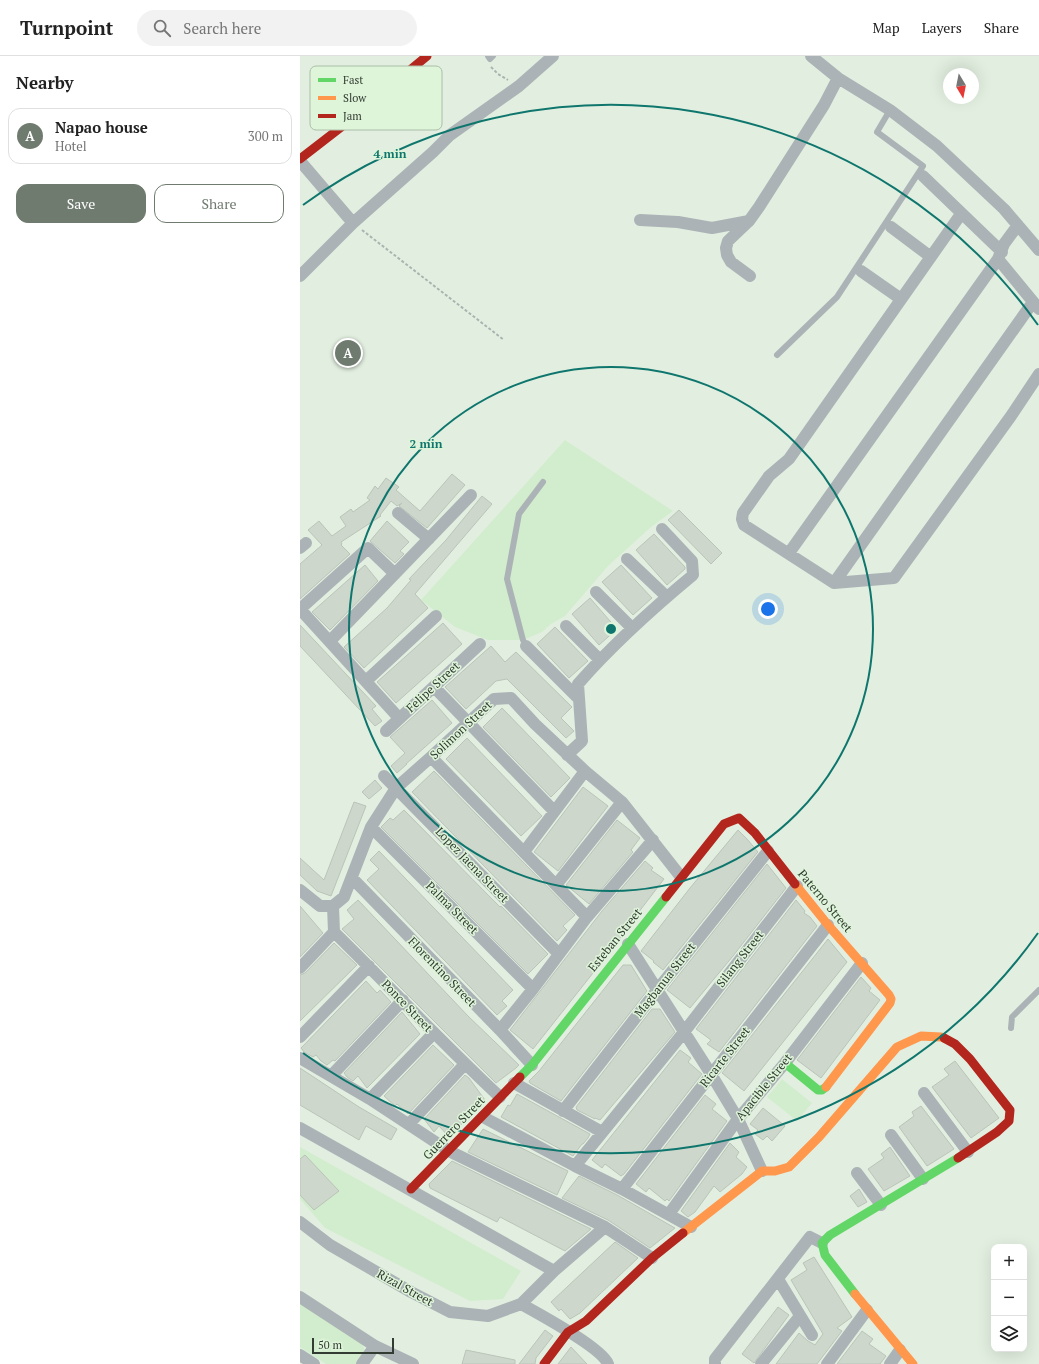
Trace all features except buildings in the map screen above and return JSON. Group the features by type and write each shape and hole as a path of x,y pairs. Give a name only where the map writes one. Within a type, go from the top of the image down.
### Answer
{"main road":[{"path":"415,66 427,56"},
{"path":"300,160 338,130"},
{"name":"Paterno Street","path":"739,818 754,833 828,925 889,994 891,999 890,1003 876,1022 822,1090 818,1090 784,1063"},
{"name":"Esteban Street","path":"514,1083 532,1065 724,824 739,818"},
{"path":"544,1364 568,1332 586,1321 652,1258 762,1172 775,1171 789,1167 818,1137 897,1047 921,1036 941,1037 955,1044 970,1058 1010,1110 1009,1121 997,1132 968,1152 830,1235 822,1243 825,1255 867,1310 913,1364"},
{"name":"Guerrero Street","path":"410,1190 483,1117 514,1083"}],"street":[{"path":"300,276 353,223 450,135 519,86 553,56"},
{"path":"811,56 838,78 890,110 937,146 1004,209 1037,244"},
{"path":"750,276 731,262 726,248 728,241 749,221 771,189 803,136 824,105 838,78"},
{"path":"300,160 353,223"},
{"path":"834,583 1036,305 1000,256 923,176"},
{"path":"961,214 788,459 769,476 743,513 742,518 744,525 834,583 894,578 1011,416 1039,374"},
{"path":"640,220 678,222 712,228 749,221"},
{"path":"891,227 931,257"},
{"path":"789,553 1000,256 1008,250 1021,228"},
{"path":"861,271 901,299"},
{"path":"330,641 471,495"},
{"path":"398,513 429,539"},
{"path":"567,754 582,741 578,684 599,659 693,575 692,561 662,529"},
{"path":"395,574 368,548 300,609 399,718"},
{"path":"627,559 667,597"},
{"path":"596,592 632,628"},
{"path":"366,681 436,616"},
{"path":"566,626 599,659"},
{"name":"Felipe Street","path":"386,731 480,644"},
{"path":"526,646 579,700"},
{"path":"434,687 554,811"},
{"name":"Solimon Street","path":"334,906 344,897 371,828 396,788 494,699 511,698 535,724 585,771 622,802 681,877"},
{"path":"431,757 587,918"},
{"path":"524,852 585,771"},
{"name":"Lopez Jaena Street","path":"384,776 559,954"},
{"path":"556,885 622,802"},
{"name":"Palma Street","path":"371,828 533,989"},
{"path":"500,1030 587,918 653,840"},
{"name":"Magbanua Street","path":"563,1111 768,851"},
{"name":"Florentino Street","path":"352,878 500,1030 532,1065"},
{"name":"Silang Street","path":"575,1166 684,1032 797,886"},
{"path":"300,968 334,932 334,906 320,906 301,894"},
{"name":"Ricarte Street","path":"622,1189 828,925"},
{"name":"Ponce Street","path":"334,932 465,1064 500,1097"},
{"path":"628,944 658,989 738,1119 762,1172"},
{"name":"Apacible Street","path":"669,1214 738,1119 862,963"},
{"path":"300,1037 369,966"},
{"path":"331,1076 403,1000"},
{"path":"370,1099 434,1033"},
{"path":"300,1058 370,1099 449,1151 605,1227 652,1258"},
{"path":"409,1124 465,1064"},
{"path":"514,1083 602,1132"},
{"path":"924,1093 968,1152"},
{"path":"483,1117 622,1189 691,1227"},
{"path":"300,1128 554,1271"},
{"path":"891,1135 923,1179"},
{"path":"857,1173 880,1205"},
{"name":"Rizal Street","path":"300,1222 330,1245 411,1292 450,1312 488,1316 521,1304"},
{"path":"605,1227 554,1271 521,1304 598,1352 606,1363"},
{"path":"715,1364 715,1359 810,1237 822,1243"},
{"path":"778,1279 812,1335"},
{"path":"300,1297 375,1346 413,1364"},
{"path":"827,1364 867,1310"},
{"path":"761,1364 800,1316"},
{"path":"362,1364 375,1346"},
{"path":"890,1364 900,1350"},
{"path":"300,1354 314,1364"}],"lane":[{"path":"488,56 490,59 493,56"},
{"path":"777,355 837,297 923,166 877,132 890,110"},
{"path":"526,646 523,640 507,579 519,514 543,482"},
{"path":"1011,1028 1012,1017 1039,990"}],"path":[{"path":"489,65 498,74 519,86"},
{"path":"353,223 504,340"}],"green space":[{"path":"565,440 673,511 651,527 608,566 565,616 551,624 542,632 523,640 488,640 455,627 421,600"},
{"path":"782,1079 812,1103 797,1121 767,1097"},
{"path":"300,1147 521,1271 503,1299 470,1301 325,1228 300,1199"},
{"path":"300,1300 361,1341 365,1355 356,1364 326,1364 300,1347"}],"traffic: fast":[{"path":"520,1077 532,1065 666,897"},
{"path":"785,1063 818,1090 822,1090 826,1087"},
{"path":"855,1294 825,1255 822,1243 830,1235 958,1158"}],"traffic: slow":[{"path":"795,884 891,999 890,1003 826,1087"},
{"path":"683,1233 762,1171 775,1171 789,1167 819,1137 897,1047 921,1036 944,1038"},
{"path":"855,1294 913,1364"}],"traffic: jam":[{"path":"415,66 427,56"},
{"path":"300,159 337,130"},
{"path":"666,897 724,824 739,818 755,833 795,884"},
{"path":"944,1038 955,1044 970,1059 1010,1110 1009,1121 997,1132 958,1158"},
{"path":"411,1189 520,1077"},
{"path":"544,1364 568,1332 586,1321 652,1258 683,1233"}],"place":[{"name":"Napao house","path":"348,353"}]}
